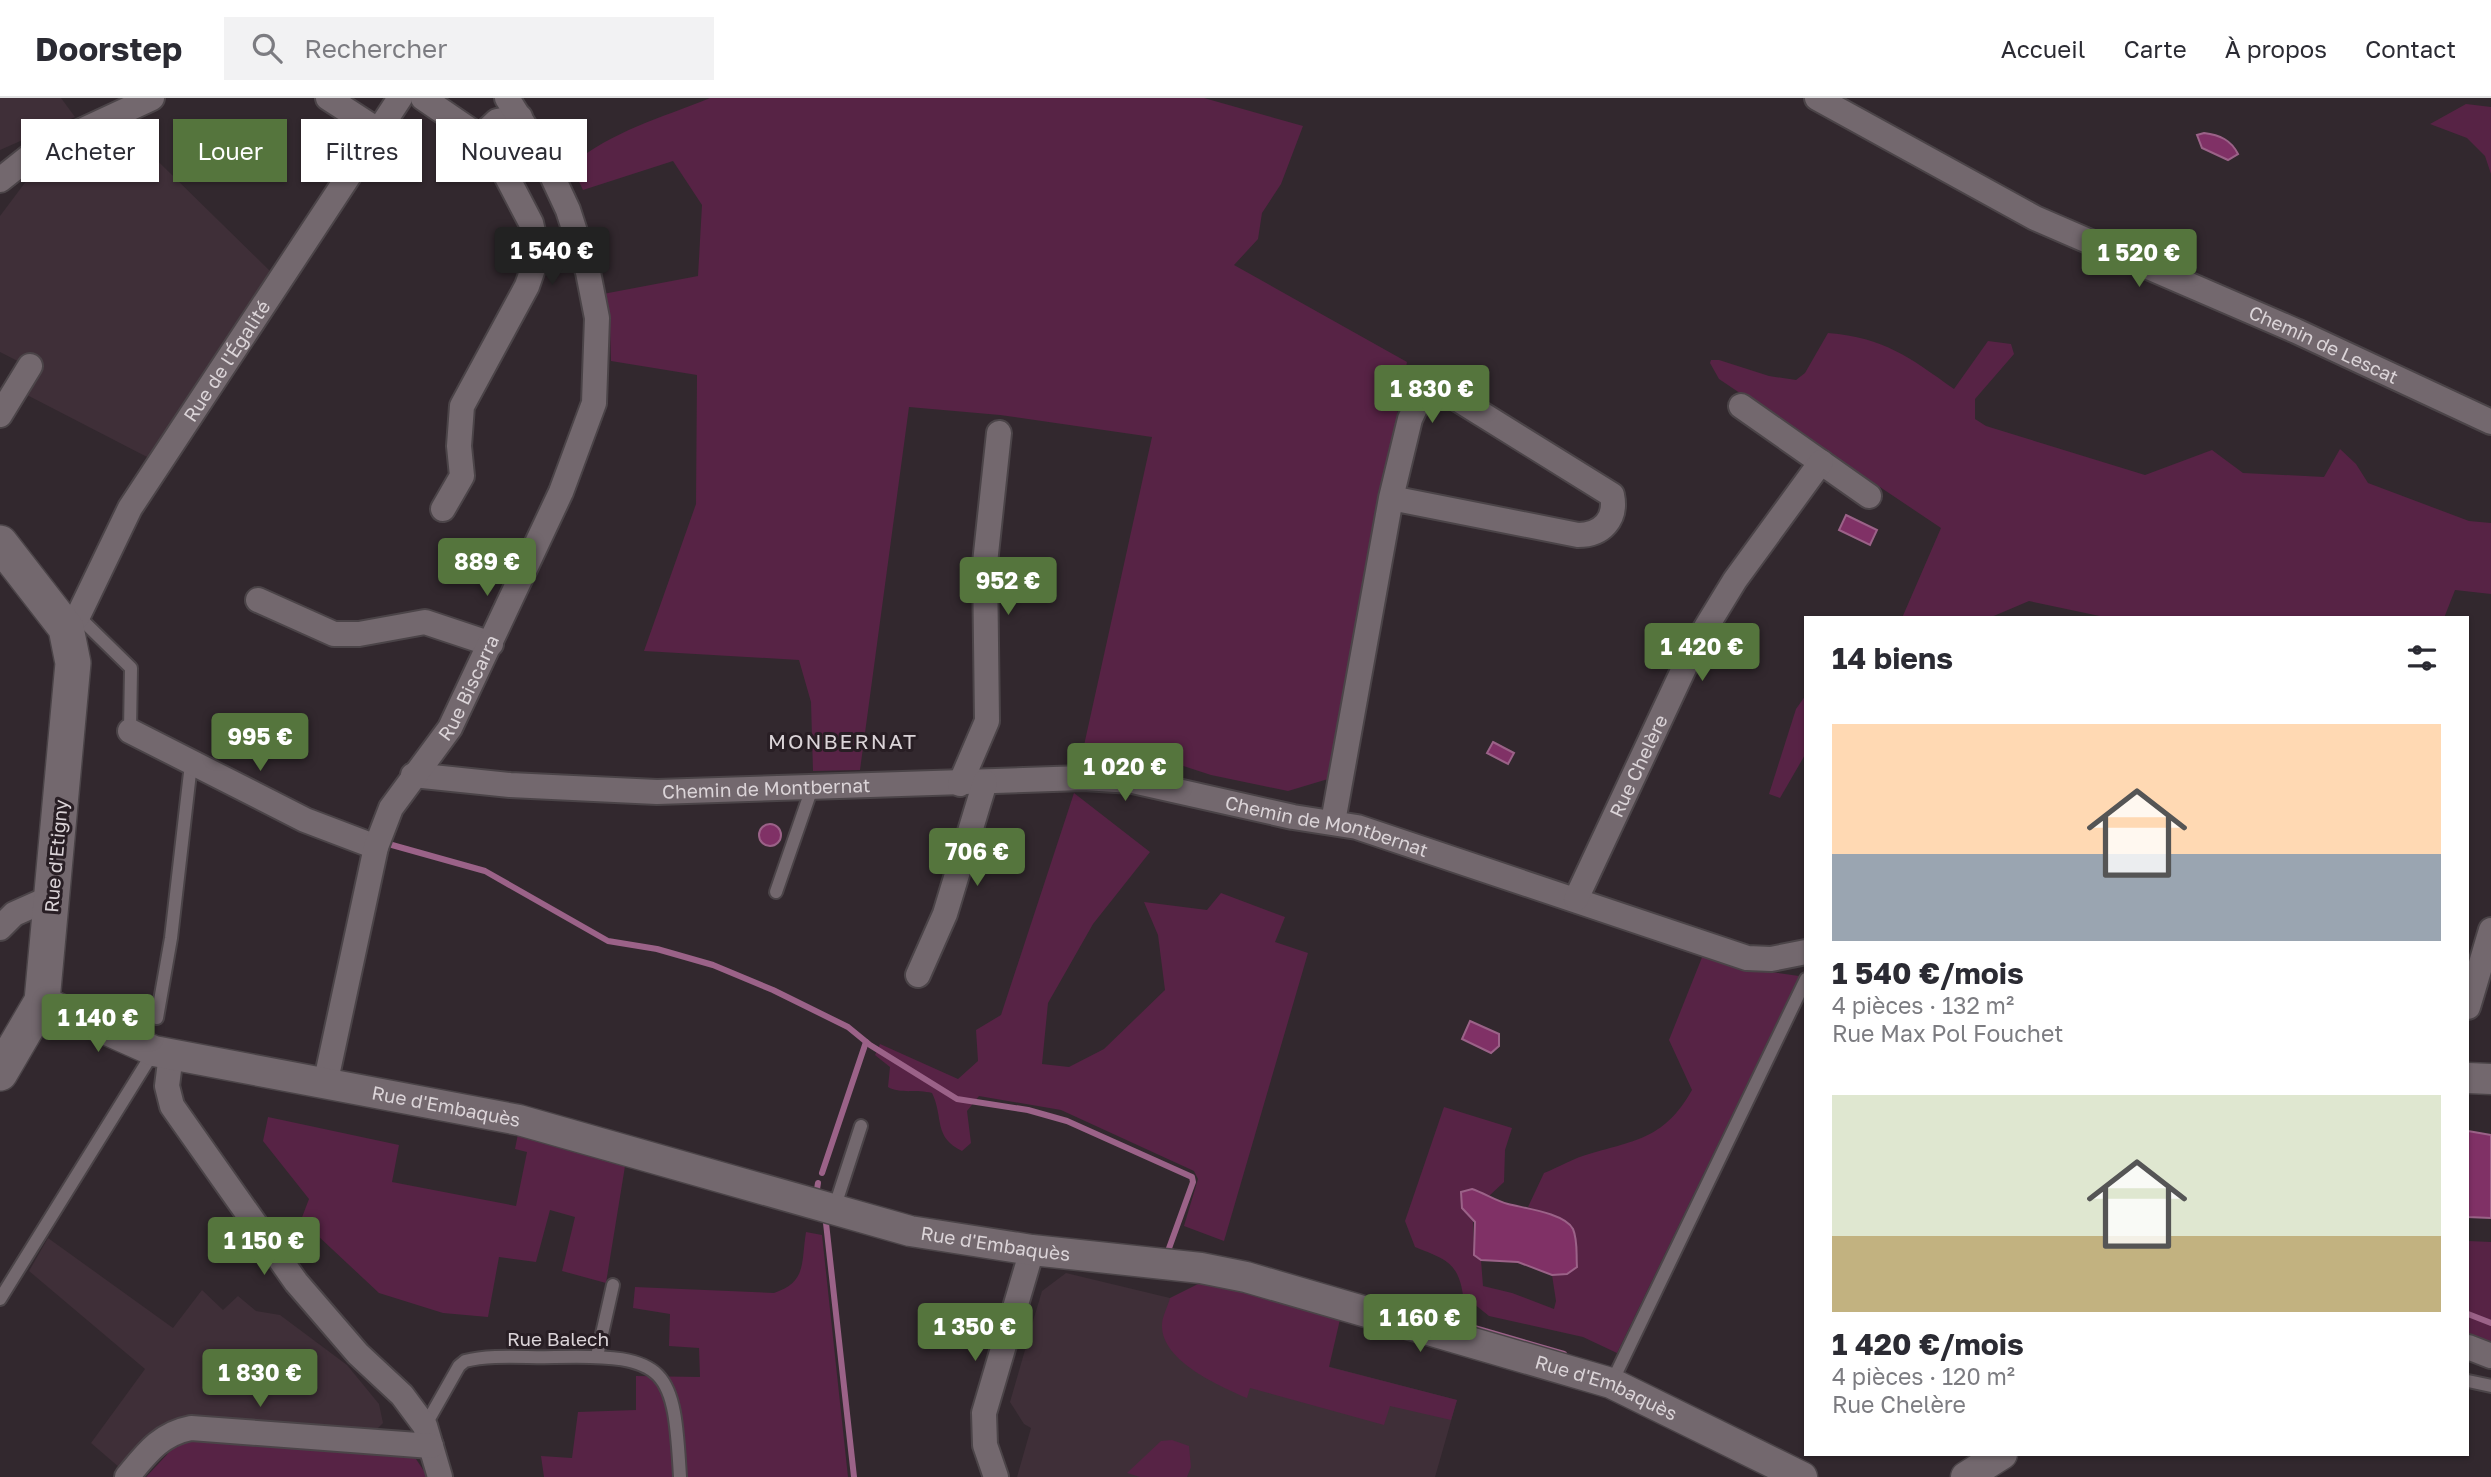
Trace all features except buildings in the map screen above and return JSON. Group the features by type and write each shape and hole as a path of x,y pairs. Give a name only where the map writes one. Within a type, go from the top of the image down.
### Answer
{"main road":[{"path":"0,542 72,622"},
{"name":"Rue d'Etigny","path":"0,1073 42,1001 74,663 72,622"}],"street":[{"path":"0,180 34,153 152,98"},
{"path":"328,98 360,119"},
{"name":"Rue de l'Égalité","path":"387,119 400,98"},
{"path":"423,98 454,119"},
{"name":"Chemin de Lescat","path":"1816,98 2035,218 2296,331 2491,422"},
{"path":"499,119 513,107"},
{"name":"Rue Biscarra","path":"325,1084 376,846 391,808 412,775 450,728 561,492 594,403 597,318 588,272 572,223 541,152 513,107"},
{"name":"Rue de l'Égalité","path":"72,622 130,508 345,182"},
{"path":"443,509 462,476 459,446 462,405 527,286 538,254 531,223 510,182"},
{"path":"0,415 30,366"},
{"path":"1333,822 1391,498 1410,419 1417,404 1440,394 1456,398 1612,495 1614,504 1612,515 1600,531 1577,536 1391,498"},
{"path":"1741,406 1869,496"},
{"path":"960,784 987,721 985,563 999,433"},
{"name":"Rue Chelère","path":"1576,900 1704,629 1735,580 1821,463"},
{"path":"258,600 334,634 359,634 425,622 491,644"},
{"path":"130,731 305,820 376,846"},
{"name":"Chemin de Montbernat","path":"412,775 510,785 657,792 1083,778 1133,781 1293,817 1357,827 1747,958 1771,959 1804,952"},
{"path":"918,975 945,914 985,782"},
{"path":"0,928 14,914 52,897"},
{"path":"2469,1004 2491,930"},
{"name":"Rue d'Embaquès","path":"42,1001 162,1053 519,1120 909,1231 1031,1250 1201,1268 1246,1277 1612,1383 1802,1477"},
{"path":"162,1053 172,1105 187,1128 296,1282 358,1354 402,1395 428,1436 440,1477"},
{"path":"2469,1078 2491,1079"},
{"path":"996,1477 985,1445 984,1413 1031,1250"},
{"path":"2469,1347 2491,1356"},
{"path":"127,1477 155,1443 176,1431 191,1428 428,1436"},
{"path":"1966,1477 1999,1456"}],"lane":[{"path":"72,622 131,668 130,731"},
{"path":"157,1018 171,938 191,764"},
{"path":"776,892 812,788"},
{"path":"1612,1383 1804,983"},
{"path":"0,1299 162,1053"},
{"path":"834,1209 861,1126"},
{"path":"597,1356 613,1285"},
{"name":"Rue Balech","path":"428,1436 458,1366 465,1361 597,1356 632,1359 644,1364 665,1383 676,1411 680,1477"},
{"path":"2469,1381 2491,1386"}],"shaded area":[{"path":"0,98 61,98 75,117 21,119 21,141 0,150"},
{"path":"710,98 1204,98 1303,126 1281,184 1262,213 1258,239 1234,265 1407,362 1328,779 1288,791 1211,775 1165,760 1083,750 1152,437 1000,415 909,407 860,770 813,771 811,702 799,660 644,651 696,504 697,375 611,361 610,328 603,294 698,276 702,205 673,161 583,190 579,182 587,182 587,153 620,134"},
{"path":"2466,104 2491,107 2491,174 2485,156 2467,138 2430,124"},
{"path":"2204,133 2224,139 2238,154 2228,160 2202,148 2197,135"},
{"path":"159,162 173,176 173,182 179,182 271,272 149,458 27,395 41,373 0,352 0,216 26,182 159,182"},
{"path":"1828,333 1881,344 1923,367 1954,389 1988,341 2011,344 2014,354 1975,399 1975,419 1986,426 2145,475 2212,450 2243,473 2324,477 2340,449 2356,464 2368,483 2469,521 2491,523 2491,594 2455,590 2445,616 2100,616 2029,601 1994,616 1903,616 1941,528 1719,379 1710,363 1711,360 1719,360 1769,376 1796,380 1805,373"},
{"path":"1846,515 1877,530 1870,545 1839,530"},
{"path":"1804,698 1804,756 1780,798 1769,794 1796,709"},
{"path":"1493,742 1514,753 1508,764 1487,753"},
{"path":"1074,793 1150,852 1093,924 1048,1003 1042,1064 1069,1067 1104,1049 1165,990 1158,935 1144,902 1207,910 1221,893 1285,917 1275,942 1308,953 1224,1241 1184,1226 1198,1179 1194,1171 1061,1110 979,1096 967,1111 971,1143 962,1151 953,1146 943,1133 932,1093 888,1087 890,1067 875,1055 880,1044 958,1079 978,1061 976,1030 1001,1015"},
{"path":"770,824 778,827 781,835 778,843 770,846 762,843 759,835 762,827"},
{"path":"1703,955 1737,967 1799,976 1617,1353 1583,1337 1489,1316 1463,1295 1457,1275 1448,1263 1415,1247 1405,1221 1444,1107 1512,1128 1505,1150 1504,1182 1489,1196 1472,1189 1474,1255 1481,1260 1483,1286 1512,1293 1554,1309 1556,1301 1552,1275 1567,1274 1577,1267 1572,1231 1563,1221 1528,1207 1544,1173 1583,1156 1648,1135 1660,1128 1682,1106 1692,1090 1669,1040"},
{"path":"1470,1021 1499,1034 1499,1046 1491,1053 1462,1039"},
{"path":"268,1117 399,1145 392,1182 516,1206 527,1152 515,1149 519,1129 626,1160 606,1283 562,1271 575,1217 550,1210 536,1262 499,1257 488,1317 443,1313 379,1293 301,1220 309,1199 263,1141"},
{"path":"2469,1131 2491,1135 2491,1218 2469,1217"},
{"path":"1472,1189 1504,1203 1553,1215 1569,1223 1576,1238 1577,1267 1567,1274 1552,1275 1518,1262 1481,1260 1474,1255 1475,1222 1462,1208 1461,1192"},
{"path":"806,1232 822,1235 848,1477 544,1477 541,1456 572,1458 578,1412 636,1410 636,1376 700,1377 699,1348 669,1346 670,1314 633,1308 635,1287 774,1293 785,1288 797,1277"},
{"path":"48,1238 173,1328 202,1290 223,1310 238,1296 256,1311 280,1315 347,1365 379,1404 383,1423 377,1429 205,1418 120,1468 91,1443 145,1369 29,1271"},
{"path":"2469,1241 2491,1242 2491,1343 2469,1335"},
{"path":"1066,1273 1170,1298 1208,1335 1457,1400 1435,1477 1017,1477 1031,1428 1024,1424 1010,1402 1025,1350 1029,1348 1028,1338 1042,1291"},
{"path":"1204,1281 1341,1315 1329,1367 1457,1400 1451,1420 1390,1406 1384,1425 1250,1388 1247,1398 1222,1387 1181,1361 1164,1338 1162,1325 1170,1298"},
{"path":"196,1439 400,1453 416,1459 428,1477 146,1477 174,1447"},
{"path":"1172,1440 1189,1446 1191,1467 1187,1477 1140,1477 1127,1473 1161,1441"}],"waterway":[{"path":"392,845 485,871 608,941 657,949 713,965 773,990 848,1027 870,1045 957,1099 1028,1110 1067,1121 1192,1177 1193,1182 1168,1251 1174,1252"},
{"path":"822,1173 866,1042"},
{"path":"816,1195 818,1183"},
{"path":"826,1223 854,1477"},
{"path":"2469,1314 2491,1323"},
{"path":"1471,1327 1564,1354"}],"district":[{"name":"MONBERNAT","path":"843,742"}]}
